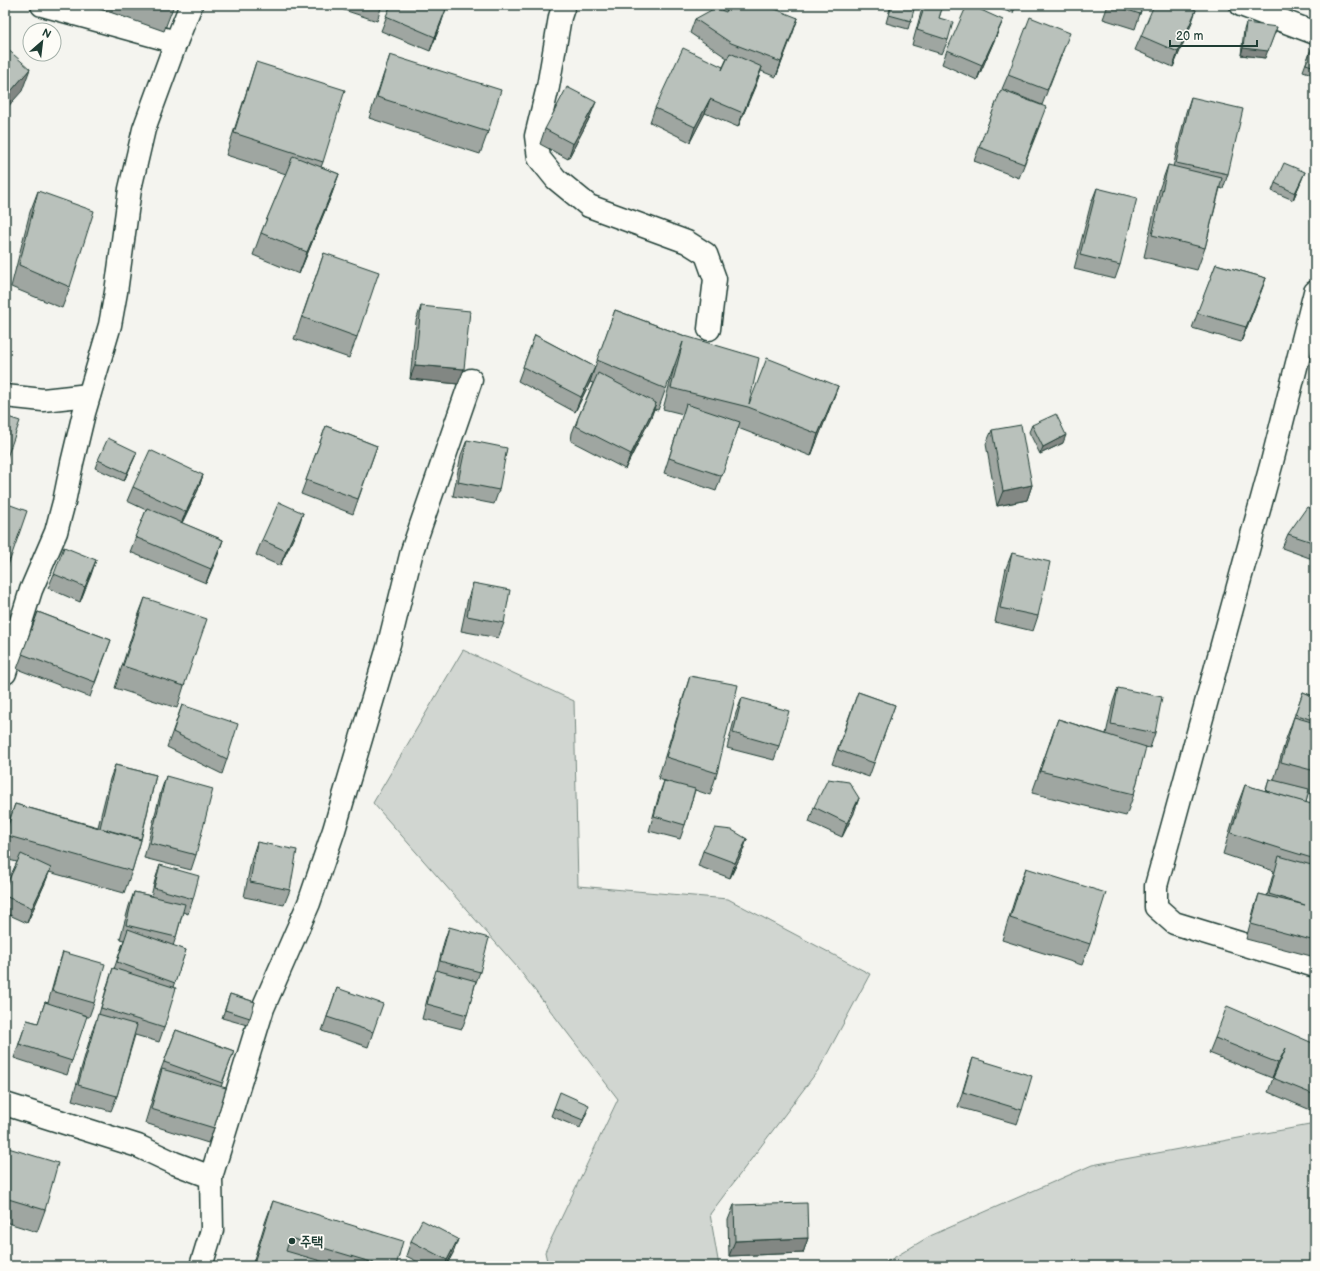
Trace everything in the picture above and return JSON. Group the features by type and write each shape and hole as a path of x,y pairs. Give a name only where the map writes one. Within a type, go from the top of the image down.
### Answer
{"street":[{"path":"42,5 176,42"},
{"path":"5,673 31,590 56,532 84,413 110,324 116,292 130,189 144,129 191,5"},
{"path":"564,5 560,17 548,87 536,136 539,158 556,180 589,206 687,242 706,254 715,279 709,329"},
{"path":"1241,5 1315,32"},
{"path":"1315,292 1272,462 1156,886 1156,907 1174,923 1315,966"},
{"path":"201,1266 212,1230 211,1177 263,1008 309,903 334,830 389,644 412,551 470,380"},
{"path":"5,396 43,400 89,396"},
{"path":"5,1104 138,1146 174,1163 211,1177"}],"shaded area":[{"path":"463,650 574,701 578,886 728,899 870,974 819,1069 710,1214 719,1266 548,1266 545,1252 618,1099 517,967 373,803"},
{"path":"1315,1124 1315,1266 880,1266 930,1236 1092,1165"}],"building":[{"path":"391,5 436,5 446,9 435,37 386,16"},
{"path":"729,5 765,5 798,18 781,62 731,43 695,19 715,8 726,12"},
{"path":"892,5 915,5 911,21 889,15"},
{"path":"925,5 943,5 939,18 953,22 948,40 917,30"},
{"path":"967,5 1003,20 982,65 947,50"},
{"path":"1112,5 1143,5 1140,14"},
{"path":"1154,5 1184,5 1196,10 1178,52 1141,36"},
{"path":"1030,17 1070,33 1047,90 1008,75"},
{"path":"1246,23 1277,27 1268,51 1243,48"},
{"path":"1315,41 1315,67 1306,64"},
{"path":"5,47 30,69 5,98"},
{"path":"683,48 723,67 722,70 730,53 762,67 743,113 710,99 695,127 655,108"},
{"path":"390,55 501,90 488,132 377,97"},
{"path":"256,62 345,90 323,162 234,133"},
{"path":"567,87 596,102 573,144 545,129"},
{"path":"1001,90 1046,107 1024,164 979,147"},
{"path":"1191,97 1243,109 1228,174 1176,163"},
{"path":"293,156 339,174 307,252 261,233"},
{"path":"1284,163 1305,172 1295,193 1275,183"},
{"path":"1168,165 1222,178 1205,248 1152,235"},
{"path":"1097,188 1137,198 1120,265 1080,255"},
{"path":"38,191 94,211 70,287 19,265"},
{"path":"324,253 379,272 357,337 302,317"},
{"path":"1216,264 1266,278 1246,327 1197,313"},
{"path":"421,306 470,311 464,369 415,365"},
{"path":"615,310 685,336 759,358 749,404 767,358 838,386 818,434 748,407 671,388 683,342 666,389 597,360"},
{"path":"535,335 595,367 581,397 523,367"},
{"path":"598,373 656,403 631,454 576,426 578,418"},
{"path":"686,404 740,422 722,476 669,458"},
{"path":"1056,414 1066,435 1043,447 1032,425"},
{"path":"5,416 20,421 5,463"},
{"path":"1021,425 1032,485 1003,491 992,430"},
{"path":"326,426 377,446 358,499 306,480"},
{"path":"108,438 137,452 127,473 98,460"},
{"path":"467,440 507,448 499,490 458,482"},
{"path":"150,450 203,475 186,512 133,487"},
{"path":"279,502 303,513 286,551 262,540"},
{"path":"5,503 27,511 10,560 5,558"},
{"path":"1307,507 1315,510 1315,543 1288,534"},
{"path":"147,508 223,540 211,569 135,537"},
{"path":"64,547 96,560 85,587 54,574"},
{"path":"1012,553 1050,562 1038,616 1000,608"},
{"path":"473,583 510,590 504,623 467,616"},
{"path":"145,598 207,619 184,686 123,666"},
{"path":"38,612 111,640 95,682 22,654"},
{"path":"690,676 738,685 717,773 666,757"},
{"path":"1118,688 1162,697 1155,733 1111,724"},
{"path":"858,692 895,705 874,763 838,750"},
{"path":"1303,692 1315,697 1315,721 1295,714"},
{"path":"742,698 789,711 779,746 733,733"},
{"path":"182,705 238,724 227,759 173,732"},
{"path":"1294,717 1315,723 1315,771 1281,762"},
{"path":"1058,719 1146,747 1134,794 1040,771"},
{"path":"115,765 156,775 141,839 100,828"},
{"path":"166,776 213,789 196,855 150,843"},
{"path":"828,779 849,782 859,798 847,823 814,807"},
{"path":"1269,779 1309,789 1306,803 1266,791"},
{"path":"664,781 695,789 685,825 654,816"},
{"path":"1245,785 1315,805 1315,859 1231,833"},
{"path":"15,804 141,840 132,871 5,835"},
{"path":"715,828 732,830 747,839 735,863 703,851"},
{"path":"257,842 297,850 290,890 250,882"},
{"path":"21,854 51,868 32,908 5,896 5,888"},
{"path":"1279,856 1315,866 1315,941 1251,924 1259,894 1305,905 1269,894"},
{"path":"160,865 199,876 193,899 154,888"},
{"path":"1026,868 1106,893 1090,944 1010,918"},
{"path":"134,892 185,904 176,937 126,925"},
{"path":"449,927 489,938 480,972 440,961"},
{"path":"128,929 186,950 175,983 117,962"},
{"path":"63,952 105,964 94,1003 52,991"},
{"path":"113,968 176,988 164,1028 101,1008"},
{"path":"436,970 476,981 467,1015 427,1004"},
{"path":"337,988 383,1004 373,1032 327,1017"},
{"path":"230,994 255,1002 250,1018 225,1010"},
{"path":"45,1002 87,1016 72,1061 19,1044 27,1020 38,1023"},
{"path":"1227,1006 1315,1044 1315,1095 1273,1078 1286,1048 1278,1063 1215,1038"},
{"path":"98,1014 137,1025 117,1096 78,1085"},
{"path":"176,1030 234,1051 222,1083 164,1062"},
{"path":"973,1058 1032,1076 1022,1110 963,1092"},
{"path":"162,1069 226,1088 214,1128 151,1109"},
{"path":"560,1092 589,1105 583,1120 554,1108"},
{"path":"5,1147 58,1163 45,1210 5,1198"},
{"path":"273,1201 403,1241 396,1266 373,1266 374,1263 290,1238 286,1251 338,1266 253,1266"},
{"path":"807,1203 808,1238 735,1241 734,1205"},
{"path":"422,1220 458,1239 447,1260 411,1241"}],"place":[{"name":"주택","path":"292,1241"}]}
